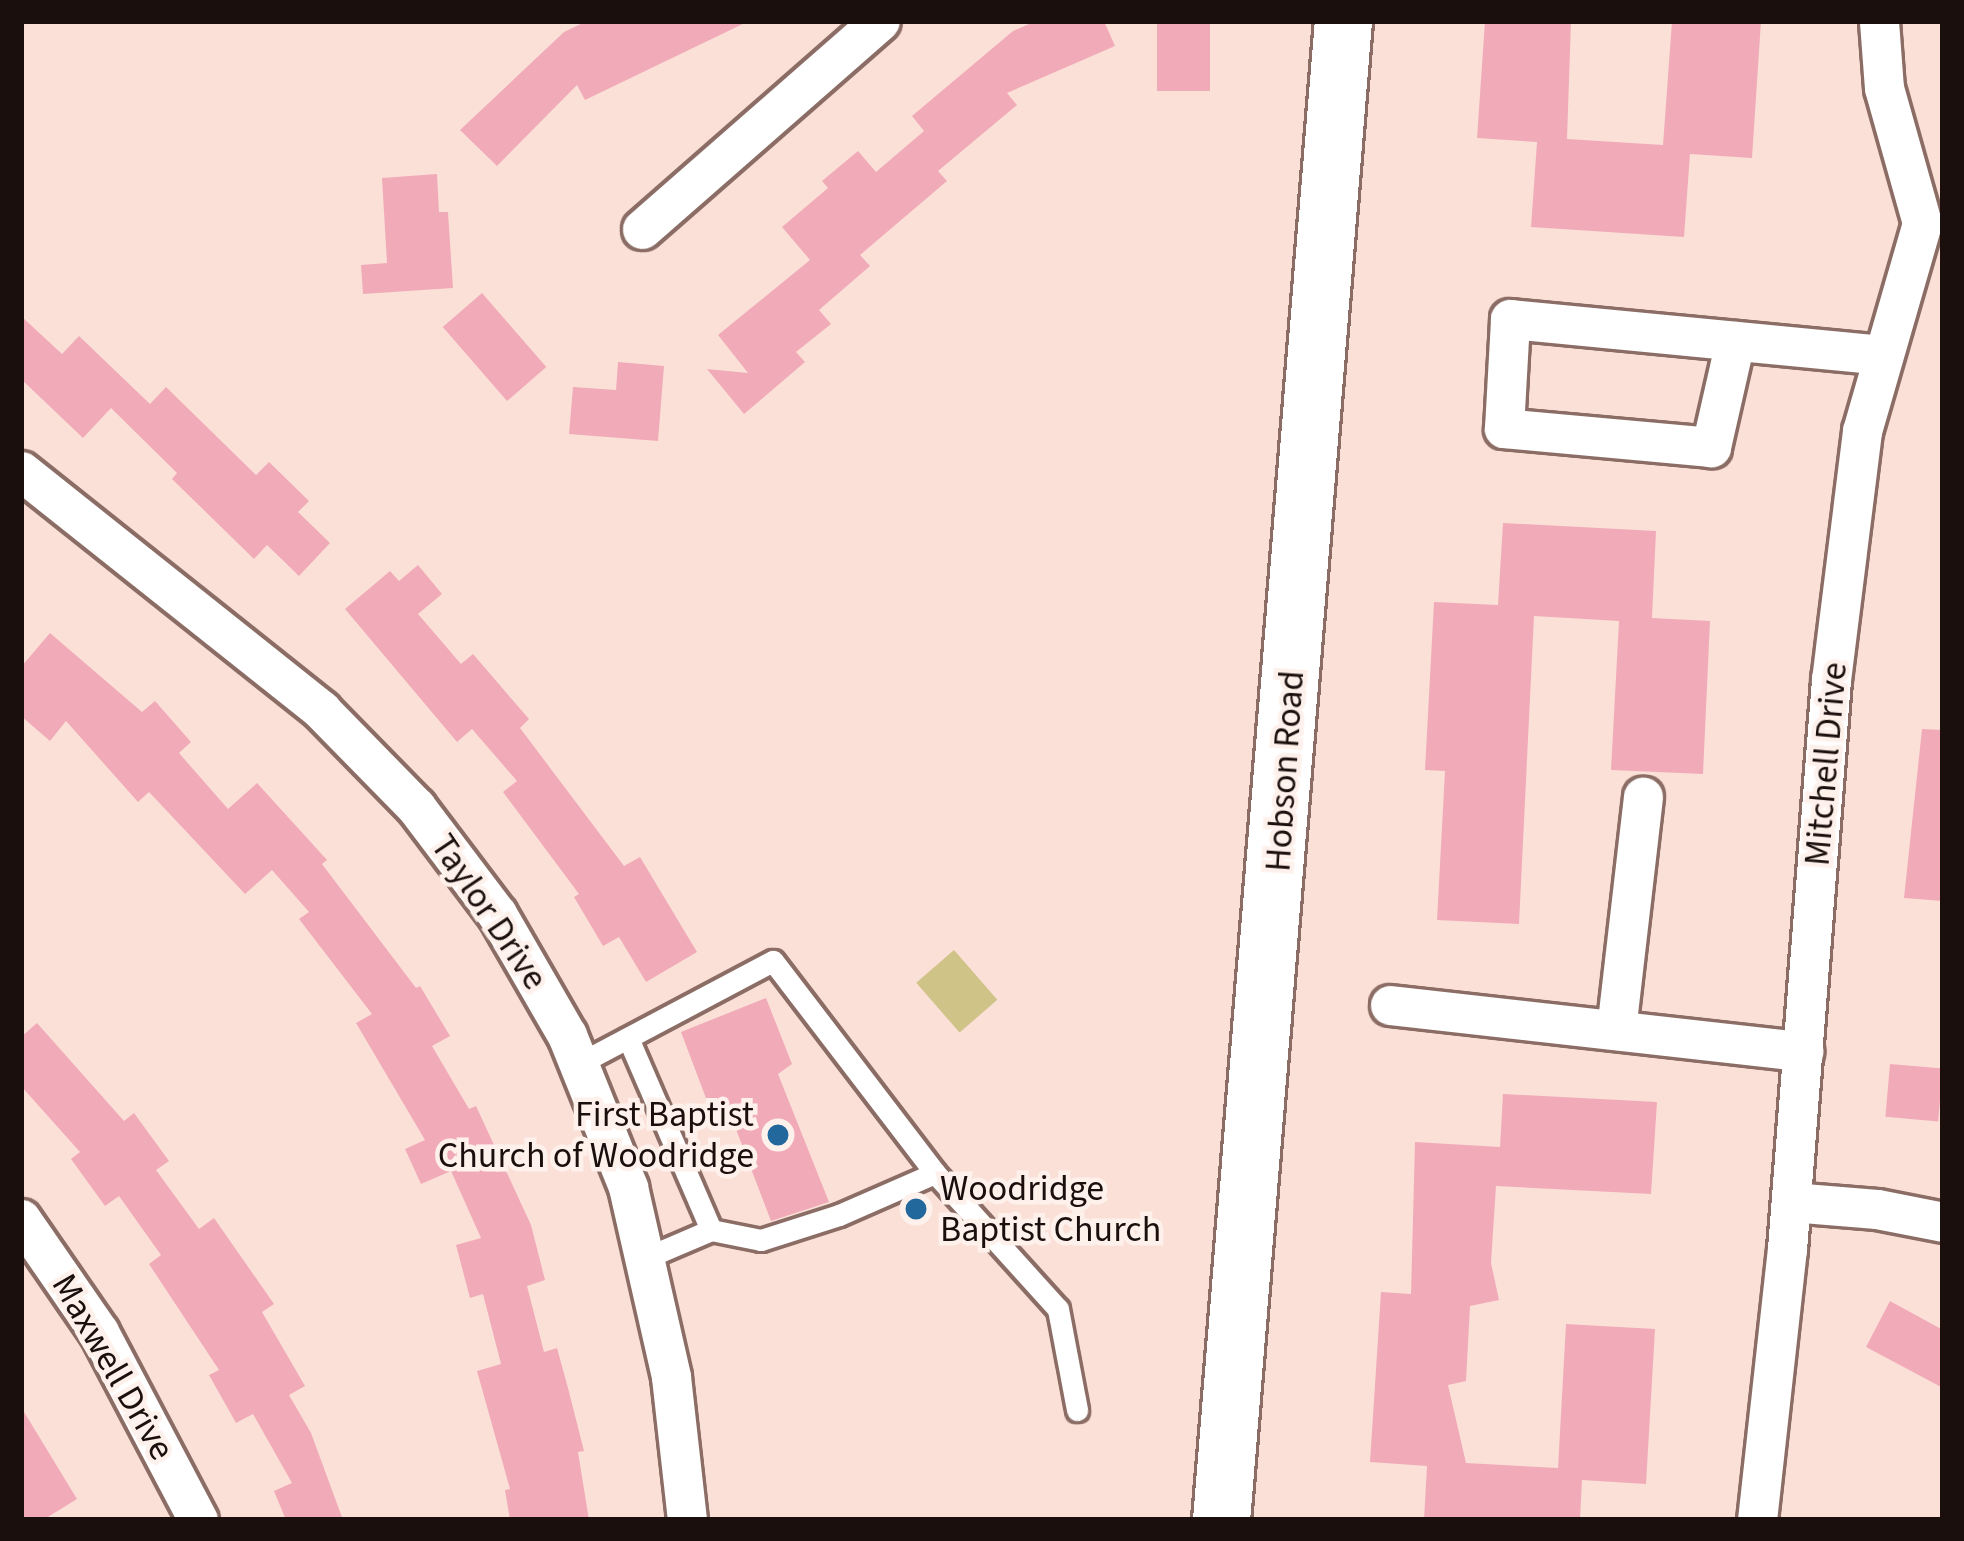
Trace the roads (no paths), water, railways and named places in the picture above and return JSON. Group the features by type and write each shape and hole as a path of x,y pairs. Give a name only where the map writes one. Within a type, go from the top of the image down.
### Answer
{"main road":[{"name":"Hobson Road","path":"1221,1520 1343,21"}],"street":[{"path":"642,229 880,21"},
{"name":"Mitchell Drive","path":"1757,1520 1768,1456 1791,1202 1831,680 1862,431 1883,356 1927,258 1922,223 1884,88 1879,21"},
{"path":"1735,341 1711,448 1504,428 1510,319 1735,341 1883,356"},
{"name":"Taylor Drive","path":"21,471 257,655 372,759 430,824 497,914 580,1063 628,1187 648,1257 671,1377 687,1520"},
{"path":"1616,1030 1643,796"},
{"path":"1390,1005 1803,1051"},
{"path":"1791,1202 1877,1209 1943,1222"},
{"name":"Maxwell Drive","path":"21,1219 99,1333 198,1520"}],"lane":[{"path":"580,1063 773,961 935,1173 1058,1309 1077,1410"},
{"path":"628,1038 711,1230"},
{"path":"648,1257 711,1230 761,1240 839,1215 935,1173"}],"place":[{"name":"First Baptist Church of Woodridge","path":"778,1135"},
{"name":"Woodridge Baptist Church","path":"916,1209"}]}
